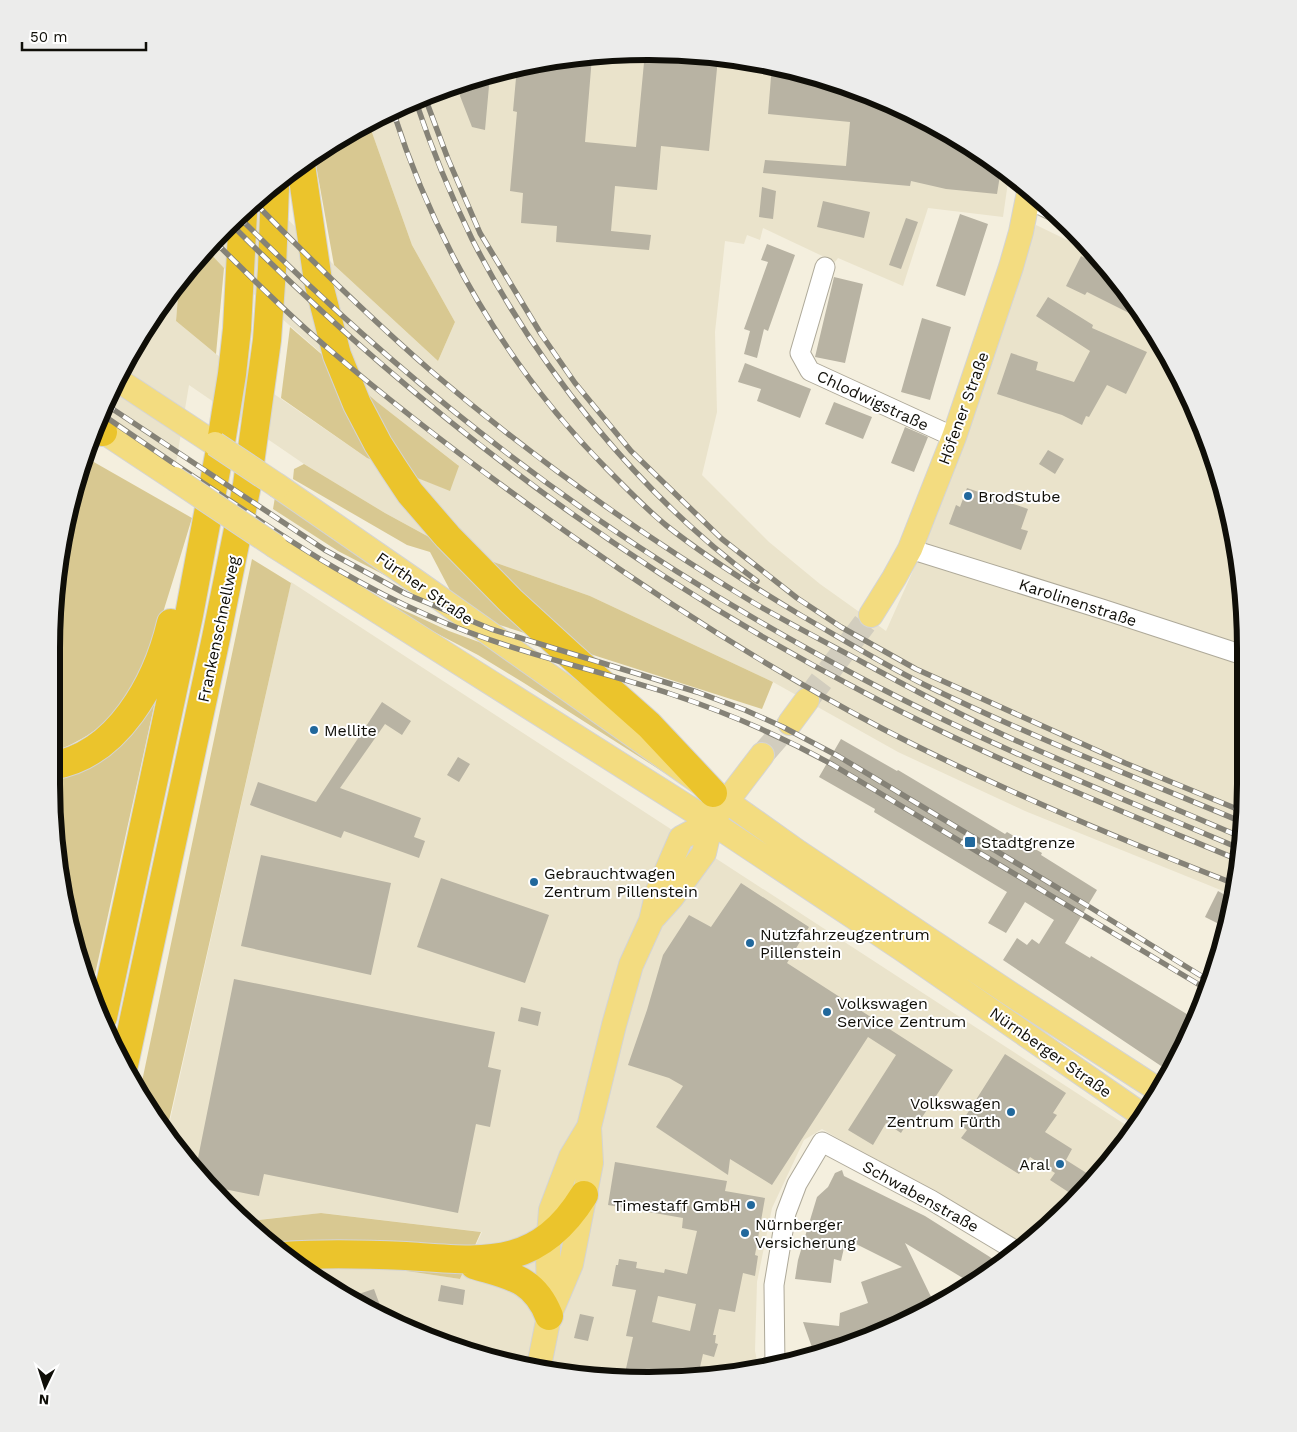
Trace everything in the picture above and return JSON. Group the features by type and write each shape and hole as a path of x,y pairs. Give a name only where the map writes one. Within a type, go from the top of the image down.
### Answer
{"highway":[{"path":"301,174 318,281 337,355 367,424 410,493 448,537 511,601 649,724 720,798"},
{"name":"Frankenschnellweg","path":"126,1054 247,485 267,340 275,194"},
{"name":"Frankenschnellweg","path":"104,1007 170,708 219,455 232,374 240,289 243,222"},
{"path":"60,763 78,758 93,749 124,723 152,677 166,644 174,612 201,555"},
{"path":"298,1255 341,1254 459,1260 507,1257 528,1249 548,1238 570,1216 584,1196"},
{"path":"459,1260 524,1282 540,1298 548,1316"}],"main road":[{"name":"Höfener Straße","path":"871,615 910,549 954,437 1011,267 1028,199"},
{"name":"Fürther Straße","path":"123,384 278,486 422,585 720,798"},
{"path":"102,432 275,546 711,822"},
{"path":"790,722 807,700"},
{"path":"540,1362 548,1316 548,1238 551,1210 571,1157 589,1127 625,983 651,921 658,891 681,838 711,822 720,798 762,755"},
{"name":"Nürnberger Straße","path":"720,798 1009,993 1153,1086"},
{"name":"Nürnberger Straße","path":"711,822 902,949 1137,1111"},
{"path":"548,1316 570,1264 591,1163 589,1127"}],"street":[{"name":"Chlodwigstraße","path":"825,267 800,353 810,371 954,437"},
{"name":"Karolinenstraße","path":"910,549 1237,653"},
{"name":"Schwabenstraße","path":"775,1358 774,1285 786,1213 797,1184 822,1142 924,1196 1010,1247"}],"shaded area":[{"path":"610,61 687,61 763,71 801,80 838,91 909,121 943,139 1007,182 1003,217 928,208 903,286 838,258 835,262 763,228 760,240 747,235 744,244 725,241 715,332 717,412 702,475 769,542 820,584 886,631 920,555 1036,225 1077,245 1115,290 1138,322 1176,388 1206,459 1226,534 1236,610 1237,648 1236,822 1227,893 1025,811 898,752 773,682 590,596 440,543 385,513 304,464 189,385 175,469 105,423 139,354 178,295 176,321 216,354 367,458 449,490 458,465 377,402 224,268 211,254 232,232 268,200 334,265 438,361 455,322 412,245 371,130 423,105 459,91 534,71 572,65"},
{"path":"371,130 412,245 455,322 438,361 334,265 316,164"},
{"path":"211,254 224,268 216,354 176,321 178,295"},
{"path":"290,327 377,402 459,466 450,491 367,458 281,398"},
{"path":"91,460 192,518 153,643 139,679 125,701 110,718 72,744 60,749 61,610 71,534"},
{"path":"304,464 385,513 440,543 590,596 773,682 762,709 487,621 451,592 430,552 407,545 293,479 294,469"},
{"path":"275,497 421,594 338,551 273,509"},
{"path":"252,559 291,583 168,1123 142,1082"},
{"path":"291,582 1127,1126 1091,1172 1065,1200 1016,1243 822,1129 804,1140 772,1208 757,1282 755,1351 757,1362 687,1371 648,1372 610,1371 534,1361 459,1341 388,1311 354,1293 315,1268 367,1265 460,1279 482,1232 322,1213 254,1220 206,1172 169,1124"},
{"path":"386,602 449,631 498,649 685,786 524,683 478,655 415,622"},
{"path":"160,679 94,980 80,936 65,860 61,822 60,765"},
{"path":"321,1213 481,1232 460,1279 367,1265 315,1268 254,1220"}],"building":[{"path":"644,60 717,64 709,151 661,146 657,190 615,186 611,231 651,235 649,250 556,242 557,226 521,223 523,193 510,191 517,112 513,111 516,75 592,63 585,142 636,147"},
{"path":"771,73 838,91 909,121 975,159 1000,177 997,194 946,189 911,181 910,186 763,173 765,160 846,166 850,122 768,114"},
{"path":"489,82 485,130 472,127 460,96 460,91"},
{"path":"762,187 776,191 773,219 759,217"},
{"path":"823,201 870,212 864,238 817,227"},
{"path":"960,214 988,224 965,296 936,286"},
{"path":"906,218 918,222 901,269 889,265"},
{"path":"767,244 795,255 768,331 764,329 757,358 744,354 750,331 744,329 768,262 761,260"},
{"path":"1081,256 1093,262 1133,315 1087,292 1085,295 1066,286"},
{"path":"834,277 863,284 845,363 815,357"},
{"path":"1048,297 1093,325 1092,328 1147,352 1126,394 1107,385 1089,417 1086,416 1082,425 1062,415 997,394 1011,353 1038,362 1036,370 1074,382 1090,351 1036,316"},
{"path":"922,318 951,327 930,400 901,392"},
{"path":"745,363 811,389 800,418 757,401 761,389 738,382"},
{"path":"834,402 872,417 863,439 825,424"},
{"path":"905,427 928,437 914,472 891,463"},
{"path":"1048,450 1064,459 1055,474 1039,464"},
{"path":"967,488 1028,509 1021,529 1028,531 1021,550 949,524 956,505 960,507"},
{"path":"382,702 411,721 402,735 385,724 340,788 421,818 414,837 425,841 419,858 344,831 341,838 250,805 258,782 316,802"},
{"path":"841,739 898,770 1005,834 1007,832 1097,890 1065,943 1090,958 1091,956 1189,1015 1163,1068 1003,960 1017,938 1027,945 1032,939 1039,944 1054,920 1025,902 1006,933 988,923 1007,892 874,812 875,809 819,777"},
{"path":"458,757 470,764 459,782 447,775"},
{"path":"261,855 391,883 371,975 241,946"},
{"path":"441,878 549,915 525,983 417,947"},
{"path":"741,883 809,927 787,963 953,1070 917,1125 909,1120 901,1133 886,1123 873,1145 848,1130 896,1055 868,1037 772,1185 730,1159 728,1175 656,1127 683,1086 669,1078 628,1065 663,955 689,915 711,927"},
{"path":"1218,891 1226,896 1220,924 1205,917"},
{"path":"234,979 495,1032 488,1067 501,1070 490,1127 476,1124 458,1213 264,1174 259,1196 221,1188 197,1161"},
{"path":"521,1007 541,1012 538,1026 518,1021"},
{"path":"1005,1054 1066,1093 1053,1113 1057,1115 1045,1132 1072,1149 1066,1160 1089,1174 1071,1194 1050,1180 1055,1173 1030,1157 1019,1174 961,1138 967,1130 960,1125"},
{"path":"615,1162 727,1181 725,1191 765,1198 755,1255 758,1256 755,1276 743,1273 735,1312 719,1309 713,1335 716,1335 715,1343 718,1344 714,1357 703,1354 699,1370 625,1371 633,1337 626,1336 636,1290 612,1286 616,1265 618,1265 619,1259 637,1262 636,1268 664,1273 665,1269 687,1274 697,1231 682,1228 683,1218 608,1205","holes":["658,1296 696,1304 690,1331 652,1322"]},
{"path":"842,1170 844,1176 925,1216 994,1259 965,1279 905,1243 932,1299 874,1327 812,1349 803,1322 839,1326 840,1313 868,1303 861,1282 902,1267 846,1239 841,1261 834,1259 831,1283 795,1279 798,1260 817,1197 828,1187 835,1173"},
{"path":"441,1285 465,1290 463,1305 438,1301"},
{"path":"374,1289 381,1307 357,1294"},
{"path":"580,1314 594,1317 588,1341 574,1338"}],"tunnel":[{"path":"807,700 871,615"},
{"path":"762,755 790,723"}],"railway":[{"path":"427,103 448,159 480,233 541,334 575,383 631,451 722,539 797,598 841,627 916,669 1125,763 1236,809"},
{"path":"418,107 441,170 472,239 498,287 560,381 595,426 673,510 714,547 757,581"},
{"path":"395,118 410,161 431,210 479,303 507,348 572,431 608,470 659,519 716,562 750,584 907,676 1041,738 1236,820"},
{"path":"259,207 364,310 408,351 469,403 588,494 670,550 754,603 978,723 1235,834"},
{"path":"243,221 322,298 455,413 596,518 694,582 794,641 909,703 1050,768 1233,846"},
{"path":"236,229 301,292 451,422 529,482 610,540 693,594 778,645 865,693 957,739 1232,857"},
{"path":"219,246 271,297 359,375 479,469 572,536 724,638 803,685 883,729 969,772 1146,849 1229,881"},
{"path":"112,408 325,550 406,594 491,629 697,692 783,727 838,756 1204,978"},
{"path":"107,418 291,541 381,593 429,616 488,639 671,694 734,717 774,735 833,765 1201,986"}],"place":[{"name":"BrodStube","path":"968,496"},
{"name":"Mellite","path":"314,730"},
{"name":"Stadtgrenze","path":"970,842"},
{"name":"Gebrauchtwagen Zentrum Pillenstein","path":"534,882"},
{"name":"Nutzfahrzeugzentrum Pillenstein","path":"750,943"},
{"name":"Volkswagen Service Zentrum","path":"827,1012"},
{"name":"Volkswagen Zentrum Fürth","path":"1011,1112"},
{"name":"Aral","path":"1060,1164"},
{"name":"Timestaff GmbH","path":"751,1205"},
{"name":"Nürnberger Versicherung","path":"745,1233"}]}
